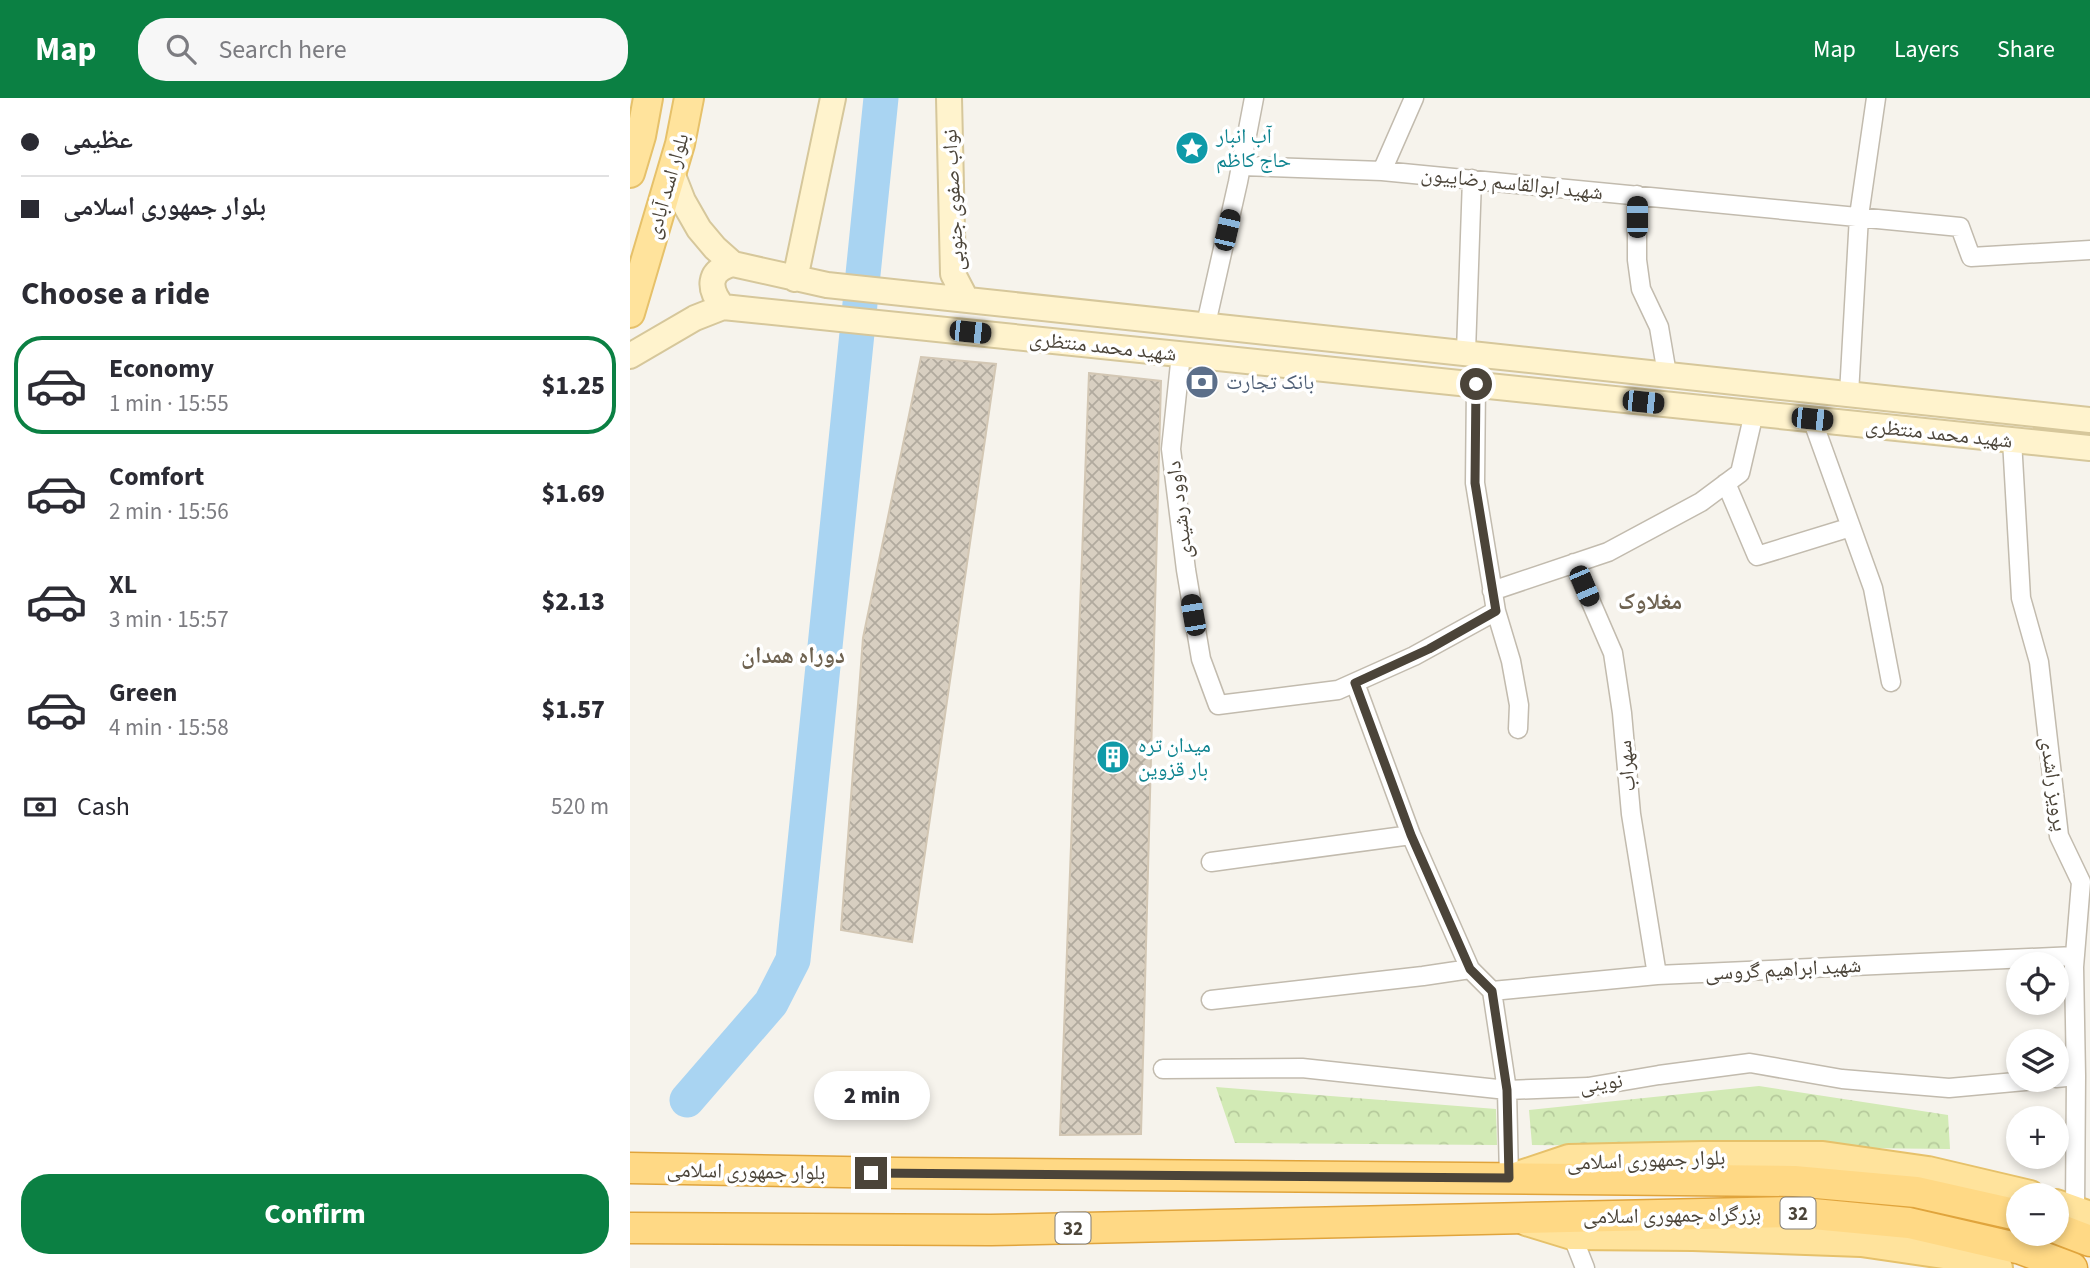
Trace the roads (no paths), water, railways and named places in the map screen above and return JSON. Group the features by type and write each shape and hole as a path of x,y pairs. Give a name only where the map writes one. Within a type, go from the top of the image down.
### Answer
{"highway":[{"name":"بلوار جمهوری اسلامی","path":"630,1168 897,1174 1509,1178"},
{"name":"بزرگراه جمهوری اسلامی","path":"1509,1178 1794,1181 1916,1192 2006,1212"},
{"name":"بزرگراه جمهوری اسلامی","path":"1517,1218 1792,1212 1909,1223 2021,1249 2072,1268"},
{"path":"2069,1215 2090,1241"},
{"name":"32","path":"630,1228 991,1230 1517,1218"}],"main road":[{"name":"بلوار اسد آبادی","path":"630,173 648,98"},
{"name":"بلوار اسد آبادی","path":"630,313 680,144 688,98"},
{"path":"797,272 833,98"},
{"name":"نواب صفوی جنوبی","path":"938,284 949,98"},
{"path":"672,173 683,201 699,229 733,264 717,271 712,283 715,296 723,307"},
{"name":"شهید محمد منتظری","path":"733,264 828,279 938,284 966,299 2090,420"},
{"name":"شهید محمد منتظری","path":"630,356 695,317 723,307 2090,448"},
{"name":"بلوار جمهوری اسلامی","path":"1509,1178 1569,1159 1823,1156 1928,1171 2006,1189"},
{"name":"32","path":"1517,1218 1572,1235 1861,1242 1951,1255 1998,1268"}],"street":[{"path":"1206,324 1254,98"},
{"path":"1382,171 1413,98"},
{"path":"1849,394 1859,216 1876,98"},
{"name":"شهید ابوالقاسم رضاییون","path":"1241,166 1382,171 1960,227 1971,257 2090,250"},
{"path":"1466,352 1472,179"},
{"path":"1637,195 1637,260 1641,289 1659,327 1667,374"},
{"name":"داوود رشیدی","path":"1181,354 1171,449 1186,570 1201,659 1218,705 1338,690 1355,683"},
{"path":"1476,384 1475,483 1492,591 1511,661 1519,705 1518,730"},
{"path":"1492,591 1619,546 1701,502 1740,473 1754,414"},
{"path":"1812,419 1873,588 1891,682"},
{"name":"پرویز راشدی","path":"2012,440 2021,598 2039,662 2059,836 2081,881 2075,956 2076,1076 2069,1215"},
{"path":"1726,483 1758,556 1851,527"},
{"name":"سهراب","path":"1574,563 1613,653 1622,713 1631,814 1657,975"},
{"path":"1496,611 1434,646 1355,683 1411,835 1470,969 1492,991 1507,1090 1509,1178"},
{"path":"1211,862 1411,835"},
{"name":"شهید ابراهیم گروسی","path":"1492,991 1657,975 2075,956"},
{"path":"1211,1000 1470,969"},
{"name":"نوینی","path":"1163,1069 1302,1068 1507,1090 1588,1087 1659,1074 1750,1063 1842,1079 1949,1088 2006,1083"},
{"path":"2069,1077 2076,1076"},
{"path":"1572,1235 1585,1268"}],"waterway":[{"path":"687,1100 771,1003 793,960 881,98"}],"place":[{"name":"آب انبار حاج کاظم","path":"1192,148"},
{"name":"بانک تجارت","path":"1202,382"},
{"name":"میدان تره بار قزوین","path":"1113,757"}],"district":[{"name":"مغلاوک","path":"1650,601"},
{"name":"دوراه همدان","path":"793,655"}]}
